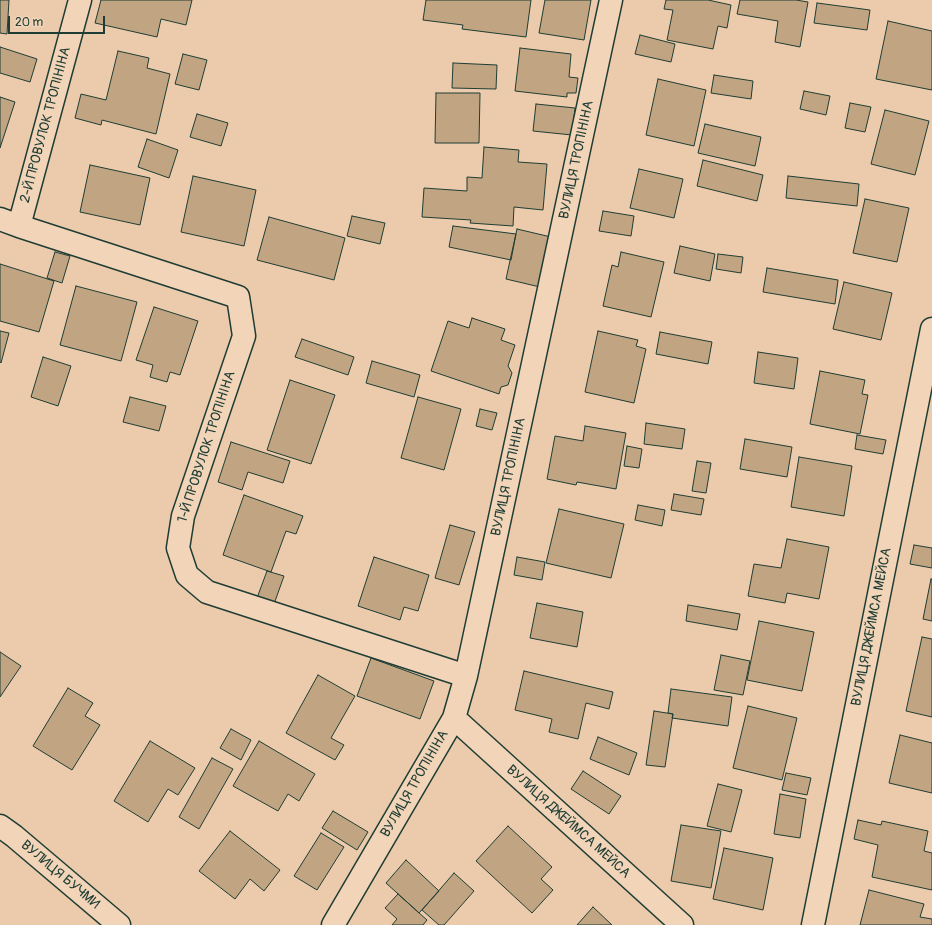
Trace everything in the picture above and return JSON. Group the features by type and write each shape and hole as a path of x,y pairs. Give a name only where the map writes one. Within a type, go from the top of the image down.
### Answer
{"street":[{"name":"2-Й ПРОВУЛОК ТРОПІНІНА","path":"9,223 80,0"},
{"name":"ВУЛИЦЯ ТРОПІНІНА","path":"333,925 454,718 466,676 612,0"},
{"name":"1-Й ПРОВУЛОК ТРОПІНІНА","path":"9,223 238,297 244,336 183,516 178,548 187,575 207,592 466,676"},
{"name":"ВУЛИЦЯ ДЖЕЙМСА МЕЙСА","path":"813,925 932,329"},
{"name":"ВУЛИЦЯ ДЖЕЙМСА МЕЙСА","path":"454,718 682,925"},
{"name":"ВУЛИЦЯ БУЧМИ","path":"0,826 14,836 119,925"}],"building":[{"path":"0,0 9,0 7,34 0,33"},
{"path":"101,0 192,0 186,25 161,19 157,37 95,23"},
{"path":"426,0 531,0 526,37 462,29 463,25 423,20"},
{"path":"545,0 591,0 584,40 539,33"},
{"path":"666,0 708,0 731,5 727,28 718,26 713,49 667,40 673,10 664,9"},
{"path":"740,0 796,0 808,2 800,47 775,42 778,21 737,14"},
{"path":"817,3 870,10 867,30 814,23"},
{"path":"888,21 932,31 932,90 876,79"},
{"path":"640,35 675,44 671,62 635,54"},
{"path":"0,47 37,59 30,82 0,73"},
{"path":"520,48 571,54 569,77 578,78 576,93 567,93 567,97 515,91"},
{"path":"118,51 149,58 147,68 170,74 156,134 102,120 101,125 75,118 81,94 106,100"},
{"path":"183,54 207,60 199,90 175,84"},
{"path":"453,63 497,65 496,89 452,88"},
{"path":"714,75 753,81 751,99 711,93"},
{"path":"658,79 706,90 694,146 646,135"},
{"path":"804,91 830,96 826,115 800,109"},
{"path":"436,93 480,93 479,143 435,143"},
{"path":"0,97 15,102 0,148"},
{"path":"850,103 871,107 865,132 845,128"},
{"path":"536,104 575,108 572,135 533,131"},
{"path":"885,110 929,121 915,175 871,164"},
{"path":"197,114 228,123 221,146 190,137"},
{"path":"705,124 761,137 755,166 698,153"},
{"path":"147,139 178,150 169,178 138,167"},
{"path":"484,147 519,150 518,162 547,164 543,210 514,207 513,226 470,223 471,220 422,217 424,188 467,191 467,177 482,178"},
{"path":"703,160 763,175 757,201 697,186"},
{"path":"90,165 150,178 140,225 80,212"},
{"path":"639,169 683,179 674,218 630,208"},
{"path":"193,176 256,190 244,246 181,232"},
{"path":"788,176 859,184 857,206 786,198"},
{"path":"865,199 909,208 897,262 853,253"},
{"path":"603,211 634,216 631,236 599,231"},
{"path":"352,216 385,223 380,244 347,236"},
{"path":"269,217 345,238 334,280 257,260"},
{"path":"453,226 516,234 511,260 449,247"},
{"path":"517,229 551,237 540,287 506,279"},
{"path":"680,246 715,254 710,281 674,273"},
{"path":"55,252 70,256 62,283 47,278"},
{"path":"621,252 664,262 651,317 603,306 612,265 618,267"},
{"path":"718,254 743,257 741,273 716,269"},
{"path":"0,264 54,281 39,332 0,321"},
{"path":"767,268 838,280 835,304 763,292"},
{"path":"844,282 892,293 881,340 833,329"},
{"path":"76,286 137,302 121,361 60,345"},
{"path":"154,307 198,321 180,375 170,372 167,382 150,377 153,365 136,360"},
{"path":"472,318 505,329 501,340 515,345 508,366 512,373 508,385 501,387 499,394 431,371 448,321 469,328"},
{"path":"0,331 9,333 1,363 0,362"},
{"path":"598,331 638,340 636,346 646,349 634,403 585,392"},
{"path":"660,332 712,342 708,364 656,354"},
{"path":"302,339 354,357 348,375 295,357"},
{"path":"758,352 798,358 794,389 754,383"},
{"path":"43,357 71,366 58,406 31,397"},
{"path":"372,361 420,375 414,397 366,383"},
{"path":"820,371 865,380 862,394 868,395 860,434 810,424"},
{"path":"290,380 335,395 311,464 267,450"},
{"path":"130,397 166,406 159,431 123,422"},
{"path":"418,397 461,409 444,470 401,458"},
{"path":"480,409 497,413 492,430 476,426"},
{"path":"646,423 685,429 682,449 644,444"},
{"path":"585,426 626,433 616,489 577,482 576,485 547,479 555,436 583,441"},
{"path":"857,435 886,440 883,454 855,449"},
{"path":"745,439 792,447 787,477 740,469"},
{"path":"231,442 290,461 283,483 248,472 242,490 218,482"},
{"path":"627,446 642,449 639,468 624,466"},
{"path":"799,457 852,466 844,516 791,507"},
{"path":"697,461 711,463 706,493 692,491"},
{"path":"674,494 704,499 701,515 671,510"},
{"path":"244,495 303,516 296,534 286,531 271,572 223,555"},
{"path":"638,505 665,510 662,526 635,520"},
{"path":"559,509 624,524 611,578 546,563"},
{"path":"450,525 475,532 459,585 435,578"},
{"path":"787,539 829,547 819,599 787,593 785,603 748,596 754,564 781,568"},
{"path":"914,545 932,548 932,568 910,564"},
{"path":"374,557 429,575 418,611 404,607 400,620 358,606"},
{"path":"517,557 545,562 542,580 514,575"},
{"path":"267,571 284,576 274,604 257,598"},
{"path":"932,579 932,621 923,619"},
{"path":"537,603 583,612 577,647 530,638"},
{"path":"688,605 740,614 737,630 686,621"},
{"path":"759,621 814,632 802,691 747,680"},
{"path":"922,637 932,639 932,717 906,711"},
{"path":"0,652 21,666 0,697"},
{"path":"721,655 750,661 743,695 714,690"},
{"path":"371,658 434,681 420,719 357,696"},
{"path":"524,671 613,692 609,709 586,703 578,739 549,732 552,719 515,710"},
{"path":"318,675 355,696 331,738 344,745 335,760 286,733"},
{"path":"68,688 93,703 85,716 100,725 72,770 33,746"},
{"path":"671,689 732,697 728,726 672,718 673,714 668,713"},
{"path":"748,706 797,718 782,780 733,768"},
{"path":"654,711 673,714 665,767 646,765"},
{"path":"231,729 251,740 241,760 220,748"},
{"path":"900,735 932,743 932,793 889,783"},
{"path":"598,737 637,753 629,775 590,759"},
{"path":"150,741 195,768 178,795 168,789 148,822 114,801"},
{"path":"259,741 315,774 299,801 288,794 278,811 233,786"},
{"path":"212,758 233,769 199,829 179,817"},
{"path":"583,771 621,796 609,814 571,789"},
{"path":"786,773 811,778 807,795 782,790"},
{"path":"718,784 742,790 731,832 707,826"},
{"path":"780,794 806,799 800,838 774,834"},
{"path":"333,811 368,832 357,850 322,828"},
{"path":"858,820 881,825 882,821 928,831 924,851 932,853 932,890 872,877 878,845 854,839"},
{"path":"681,825 721,831 711,888 671,881"},
{"path":"508,826 552,867 541,879 553,890 532,913 476,861"},
{"path":"230,831 280,870 264,891 250,879 235,899 199,871"},
{"path":"321,833 344,847 317,890 294,876"},
{"path":"724,848 773,858 763,910 713,899"},
{"path":"406,860 439,891 419,913 386,883"},
{"path":"454,873 474,891 444,925 439,925 422,910"},
{"path":"869,890 924,904 920,917 932,919 932,925 860,925"},
{"path":"398,894 427,920 423,925 392,925 397,919 385,908"},
{"path":"593,907 612,925 577,925"}]}
